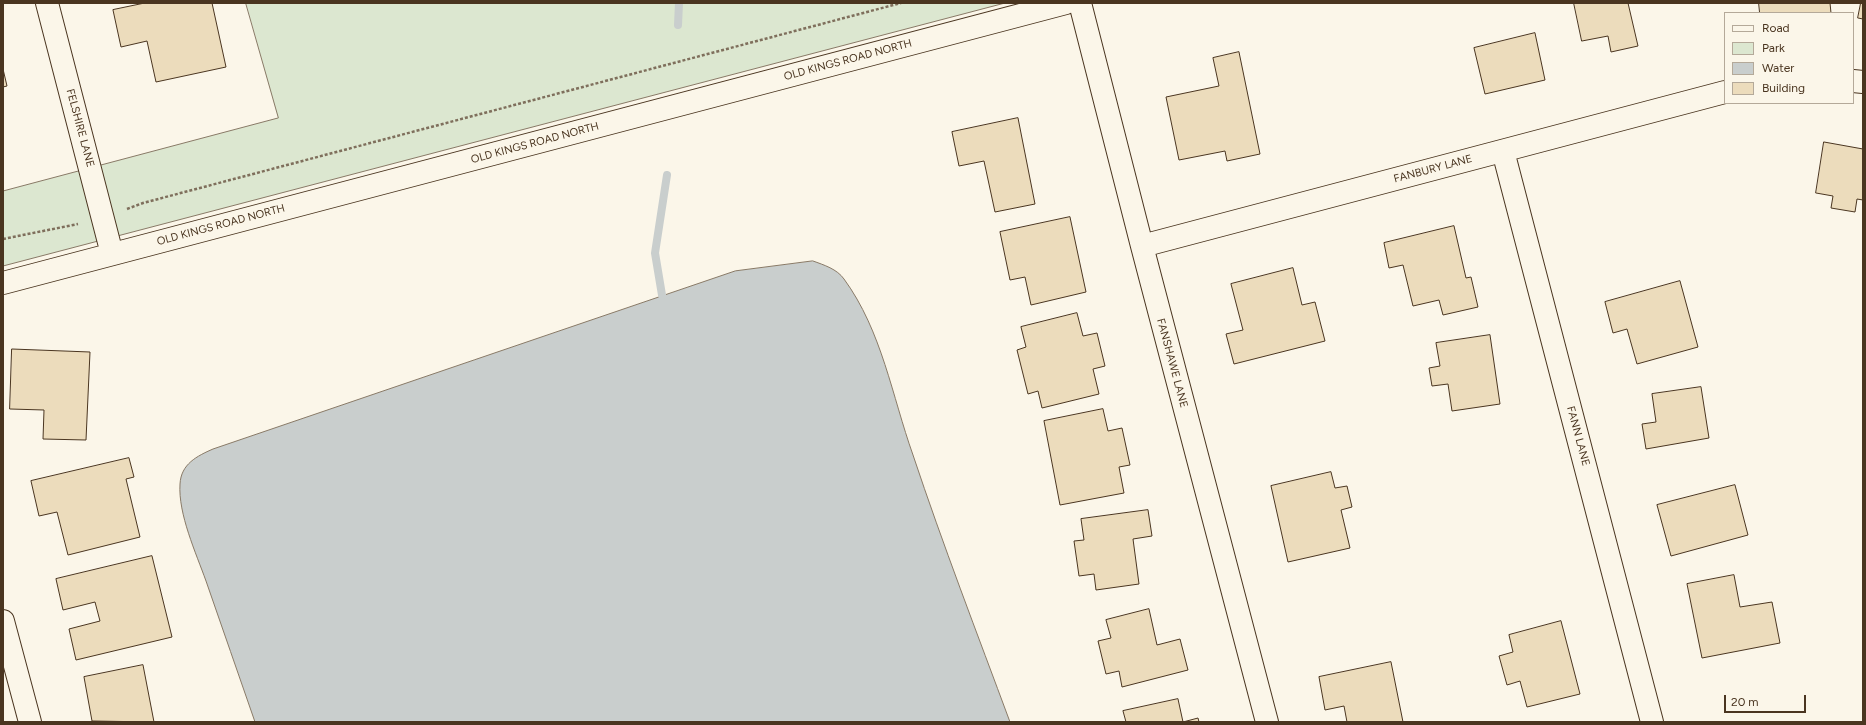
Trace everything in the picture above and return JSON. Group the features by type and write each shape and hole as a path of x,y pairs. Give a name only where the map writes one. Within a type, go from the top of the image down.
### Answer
{"street":[{"name":"FELSHIRE LANE","path":"47,3 112,254"},
{"name":"OLD KINGS ROAD NORTH","path":"3,283 1066,3"},
{"name":"FANSHAWE LANE","path":"1080,3 1267,722"},
{"name":"FANBURY LANE","path":"1142,246 1724,92"},
{"name":"FANN LANE","path":"1503,151 1652,722"},
{"path":"3,621 30,722"}],"path":[{"path":"129,208 430,126 901,3"},
{"path":"3,239 77,224"}],"green space":[{"path":"246,3 1005,3 3,266 3,191 278,118"}],"water":[{"path":"813,261 830,268 844,279 868,320 885,364 906,433 936,522 1010,722 255,722 193,546 182,508 180,496 181,477 183,471 191,462 213,449 735,271"}],"building":[{"path":"145,3 212,3 226,67 156,82 147,41 121,47 113,10"},
{"path":"1574,3 1628,3 1638,46 1611,52 1608,36 1582,41"},
{"path":"1759,3 1830,3 1831,12 1760,12"},
{"path":"1861,3 1863,3 1863,19 1858,18"},
{"path":"1535,33 1545,80 1485,94 1474,48"},
{"path":"1239,52 1260,154 1227,161 1225,151 1179,160 1166,97 1219,86 1213,58"},
{"path":"3,69 7,86 3,87"},
{"path":"1018,118 1035,204 995,212 984,161 959,166 952,132"},
{"path":"1824,142 1863,149 1863,200 1857,199 1855,212 1831,208 1833,196 1816,193"},
{"path":"1070,217 1086,292 1031,305 1025,277 1010,280 1000,232"},
{"path":"1454,226 1466,278 1471,277 1478,307 1443,315 1439,300 1413,306 1403,265 1389,268 1384,243"},
{"path":"1293,268 1302,305 1315,302 1325,341 1234,364 1226,334 1243,330 1231,284"},
{"path":"1680,281 1698,347 1637,364 1627,329 1613,333 1605,302"},
{"path":"1077,313 1083,336 1097,333 1105,366 1093,369 1099,394 1042,408 1038,391 1028,394 1017,350 1026,347 1021,327"},
{"path":"1490,335 1500,404 1452,411 1448,384 1432,386 1429,368 1440,366 1436,343"},
{"path":"12,349 90,352 86,440 43,439 44,410 10,409"},
{"path":"1701,387 1709,438 1646,449 1642,424 1656,422 1652,394"},
{"path":"1103,409 1108,431 1122,428 1130,465 1119,467 1124,493 1060,505 1044,421"},
{"path":"129,458 134,477 126,479 140,537 68,555 57,512 39,516 31,481"},
{"path":"1331,472 1335,488 1347,486 1352,507 1341,510 1350,548 1288,562 1271,486"},
{"path":"1735,485 1748,535 1671,556 1657,505"},
{"path":"1148,510 1152,536 1133,539 1139,584 1096,590 1094,574 1079,576 1074,541 1084,540 1081,519"},
{"path":"152,556 172,637 76,660 69,629 100,621 95,602 63,610 56,579"},
{"path":"1734,575 1740,607 1772,602 1780,643 1702,658 1687,584"},
{"path":"1149,609 1157,645 1180,639 1188,670 1122,687 1119,671 1106,674 1098,641 1111,638 1106,620"},
{"path":"1561,621 1580,694 1527,707 1520,681 1507,685 1499,656 1513,652 1509,635"},
{"path":"1391,662 1403,722 1347,722 1344,706 1325,710 1319,677"},
{"path":"143,665 154,722 92,721 84,677"},
{"path":"1178,699 1183,722 1126,722 1123,711"},
{"path":"1198,718 1199,722 1183,722"}],"waterway":[{"path":"678,25 679,3"},
{"path":"662,295 655,253 667,175"}]}
